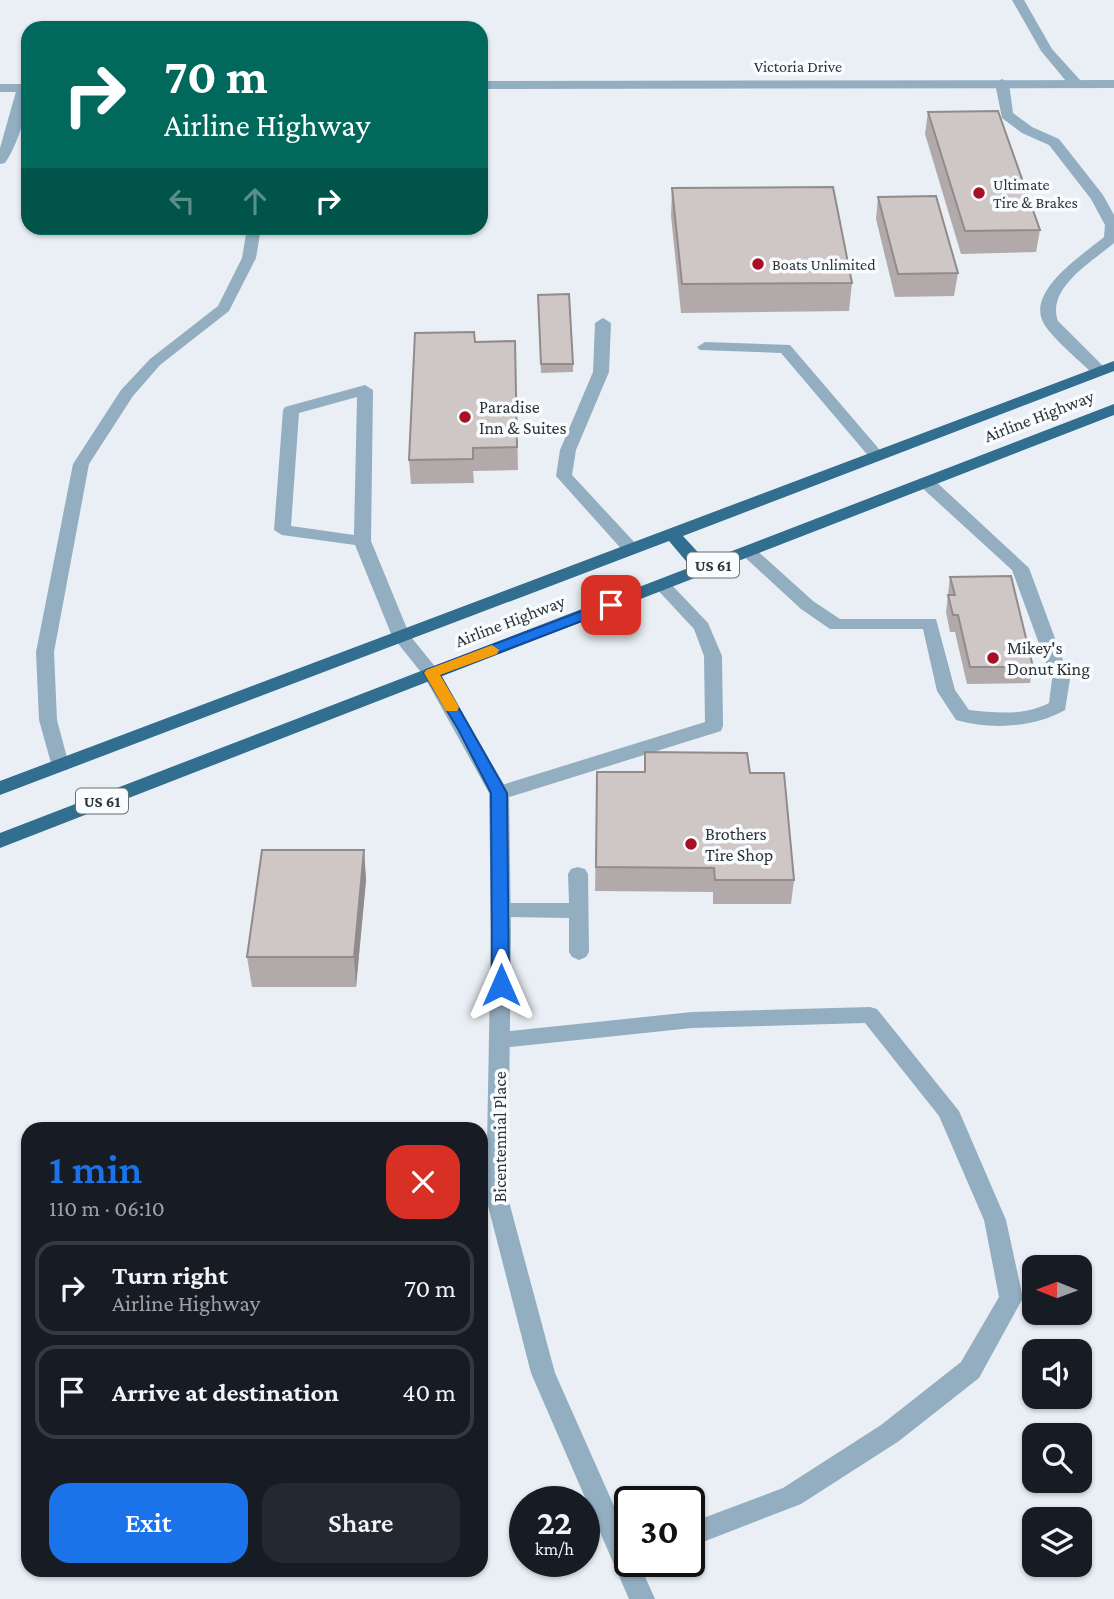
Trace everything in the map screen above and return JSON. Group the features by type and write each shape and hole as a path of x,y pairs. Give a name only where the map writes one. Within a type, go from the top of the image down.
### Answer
{"highway":[{"name":"Airline Highway","path":"0,788 1107,368"},
{"name":"Airline Highway","path":"0,841 1114,409"},
{"path":"672,534 703,569"}],"street":[{"path":"1018,0 1047,51 1076,84"},
{"path":"1002,83 1006,115 1027,130 1054,142 1098,198 1112,225 1111,238 1052,290 1047,312 1051,323 1107,368"},
{"name":"Victoria Drive","path":"488,85 1114,84"},
{"path":"0,88 21,88"},
{"path":"0,160 7,148 21,104"},
{"path":"705,347 785,348 877,456"},
{"path":"365,390 363,525 362,541 282,530 291,410 365,390"},
{"path":"747,551 807,605 836,625 930,623 946,691 963,716 1004,719 1045,715 1058,706 1061,679 1020,568 926,482"},
{"name":"Bicentennial Place","path":"362,541 401,636 431,673 499,793 501,910 497,1198 543,1373 614,1530"},
{"path":"499,793 714,726 713,656 702,627 662,585"},
{"path":"578,874 579,952"},
{"path":"501,910 579,911"},
{"path":"500,1040 692,1020 870,1015 948,1111 995,1220 1011,1298 970,1370 890,1433 792,1496 705,1529"},
{"name":"Bicentennial Place","path":"634,1577 642,1599"}],"lane":[{"path":"60,765 48,720 45,652 80,464 127,393 155,362 223,308 249,258 253,235"},
{"path":"603,323 601,372 568,450 564,476 631,549"}],"building":[{"name":"Ultimate Tire & Brakes","path":"998,111 1040,230 965,231 928,112"},
{"name":"Boats Unlimited","path":"833,187 852,283 682,284 672,188"},
{"path":"936,196 958,273 898,274 878,197"},
{"path":"569,294 573,364 541,364 538,295"},
{"name":"Paradise Inn & Suites","path":"474,332 475,342 515,341 517,447 473,448 473,459 409,460 415,333"},
{"name":"Mikey's Donut King","path":"1011,576 1033,667 970,667 958,615 953,615 948,595 955,595 950,577"},
{"name":"Brothers Tire Shop","path":"645,752 747,753 750,773 784,773 794,880 715,880 714,868 596,867 597,772 645,772"},
{"path":"262,850 364,850 354,957 247,957"}],"slow traffic":[{"path":"452,707 431,673 492,650"}],"place":[{"name":"Ultimate Tire & Brakes","path":"979,193"},
{"name":"Boats Unlimited","path":"758,264"},
{"name":"Paradise Inn & Suites","path":"465,417"},
{"name":"Mikey's Donut King","path":"993,658"},
{"name":"Brothers Tire Shop","path":"691,844"}],"route":[{"path":"501,985 499,793 431,673 611,605"}]}
